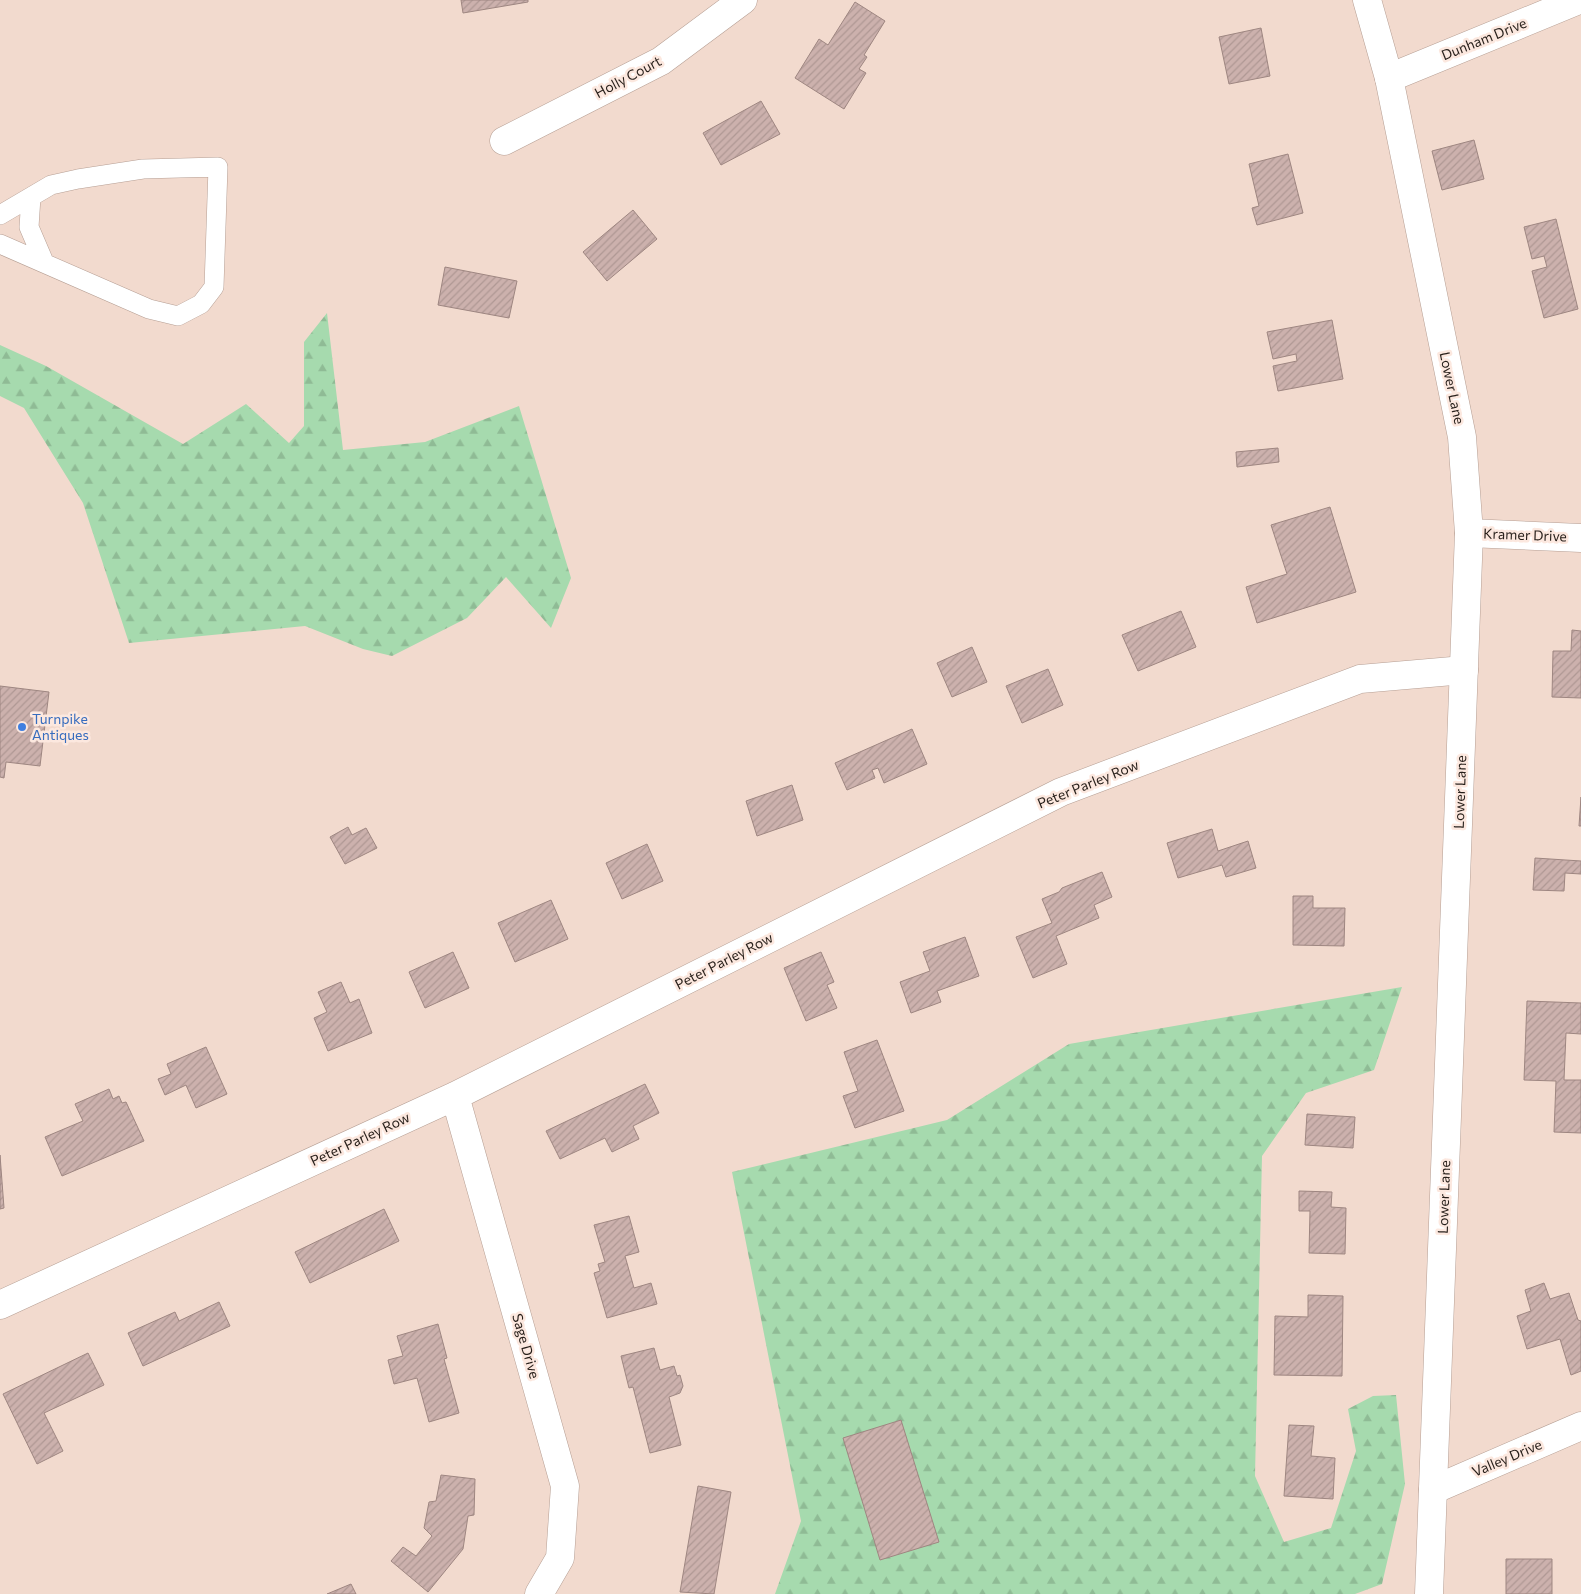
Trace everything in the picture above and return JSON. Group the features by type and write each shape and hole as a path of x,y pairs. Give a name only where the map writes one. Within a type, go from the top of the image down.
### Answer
{"street":[{"name":"Holly Court","path":"504,141 661,61 743,0"},
{"name":"Lower Lane","path":"1367,0 1389,78 1462,437 1469,533 1429,1594"},
{"name":"Dunham Drive","path":"1389,78 1579,0"},
{"name":"Kramer Drive","path":"1469,533 1581,538"},
{"name":"Peter Parley Row","path":"0,1305 455,1096 1061,792 1360,679 1464,670"},
{"name":"Sage Drive","path":"455,1096 565,1486 560,1558 539,1594"},
{"name":"Valley Drive","path":"1433,1490 1581,1426"}],"lane":[{"path":"0,215 51,185 78,179 143,169 218,167 214,287 202,304 178,316 149,309 0,244"},
{"path":"31,197 29,227 44,262"}],"green space":[{"path":"327,313 343,450 425,442 519,406 571,578 551,628 506,577 467,618 392,656 363,649 305,626 129,643 83,503 24,408 0,396 0,345 46,366 183,444 246,404 289,443 304,426 304,342"},
{"path":"1402,987 1374,1070 1306,1093 1262,1156 1255,1476 1284,1542 1331,1528 1356,1451 1348,1409 1373,1396 1396,1395 1405,1484 1382,1584 1355,1594 775,1594 801,1521 732,1172 947,1120 1069,1044"}],"building":[{"path":"461,0 528,0 528,2 463,13"},
{"path":"855,2 885,21 864,55 867,57 859,69 866,73 844,109 795,78 819,39 828,45"},
{"path":"1261,28 1270,76 1229,84 1219,37"},
{"path":"761,101 780,134 721,165 703,133"},
{"path":"1474,140 1484,179 1442,190 1432,151"},
{"path":"1288,154 1303,213 1257,225 1252,208 1259,206 1249,164"},
{"path":"633,210 657,239 607,281 583,252"},
{"path":"1556,219 1578,309 1544,318 1532,271 1547,267 1544,256 1532,259 1524,227"},
{"path":"445,267 517,281 509,318 438,305"},
{"path":"1332,320 1343,379 1278,391 1273,366 1297,361 1296,354 1273,359 1267,332"},
{"path":"1278,448 1279,462 1237,467 1236,452"},
{"path":"1330,507 1356,592 1257,623 1246,587 1287,574 1271,525"},
{"path":"1181,611 1196,647 1138,671 1122,635"},
{"path":"1572,630 1581,631 1581,698 1552,697 1553,651 1571,651"},
{"path":"972,647 987,682 952,697 937,663"},
{"path":"1048,669 1063,705 1022,723 1006,686"},
{"name":"Turnpike Antiques","path":"0,686 49,692 40,766 6,762 4,778 0,777"},
{"path":"912,729 927,764 884,783 878,768 872,770 875,778 847,790 835,763"},
{"path":"792,785 803,820 757,836 746,801"},
{"path":"1581,797 1581,826 1579,826"},
{"path":"348,827 352,835 366,828 377,848 345,864 330,837"},
{"path":"1212,829 1218,851 1248,841 1256,868 1226,877 1222,865 1178,878 1167,843"},
{"path":"647,844 663,881 622,899 606,863"},
{"path":"1535,858 1581,861 1581,874 1565,873 1564,891 1533,890"},
{"path":"1102,872 1112,897 1094,905 1099,918 1056,936 1067,964 1033,978 1016,937 1052,923 1042,899 1059,892 1062,888"},
{"path":"1293,896 1313,896 1313,908 1345,908 1344,946 1293,945"},
{"path":"551,900 568,939 515,962 498,923"},
{"path":"965,937 979,976 937,991 941,1002 911,1013 900,982 930,971 923,952"},
{"path":"453,952 469,988 425,1008 409,972"},
{"path":"821,952 834,982 827,985 837,1008 806,1021 784,968"},
{"path":"341,982 350,1003 359,999 372,1033 328,1051 314,1018 327,1012 318,992"},
{"path":"1527,1001 1581,1003 1581,1034 1566,1033 1564,1080 1581,1080 1581,1133 1554,1132 1556,1081 1524,1080"},
{"path":"877,1040 904,1111 855,1128 843,1096 858,1091 844,1052"},
{"path":"206,1047 227,1094 196,1108 186,1085 165,1095 158,1079 171,1074 167,1064"},
{"path":"645,1084 659,1113 633,1126 639,1139 612,1152 605,1138 560,1159 546,1131"},
{"path":"109,1089 113,1099 119,1096 122,1103 126,1102 144,1141 62,1176 45,1137 83,1121 75,1104"},
{"path":"1307,1114 1355,1117 1353,1148 1305,1145"},
{"path":"0,1155 4,1208 0,1209"},
{"path":"1299,1191 1332,1192 1331,1207 1346,1208 1345,1254 1309,1253 1310,1211 1299,1211"},
{"path":"384,1209 399,1241 310,1283 295,1252"},
{"path":"629,1216 639,1252 625,1256 634,1288 651,1283 657,1304 607,1318 594,1273 600,1271 598,1264 605,1262 594,1225"},
{"path":"1544,1283 1550,1299 1569,1293 1578,1320 1581,1321 1581,1371 1571,1375 1560,1339 1527,1349 1517,1316 1531,1311 1525,1290"},
{"path":"1308,1295 1343,1296 1342,1376 1274,1375 1275,1316 1308,1317"},
{"path":"219,1302 230,1326 143,1366 128,1333 175,1312 179,1321"},
{"path":"438,1324 447,1358 444,1359 459,1413 429,1422 417,1378 394,1384 388,1360 403,1356 397,1336"},
{"path":"654,1348 660,1370 674,1366 677,1376 680,1375 683,1386 680,1393 669,1397 681,1445 650,1453 633,1387 629,1388 621,1356"},
{"path":"88,1353 104,1385 44,1413 63,1451 37,1464 3,1394"},
{"path":"901,1420 939,1542 880,1560 843,1438"},
{"path":"1289,1425 1314,1426 1311,1456 1335,1458 1333,1499 1284,1496"},
{"path":"441,1475 475,1479 474,1515 468,1516 463,1549 428,1592 391,1561 403,1547 416,1556 432,1536 424,1528 429,1502 436,1501"},
{"path":"698,1486 731,1492 714,1594 680,1592"},
{"path":"1506,1559 1552,1559 1552,1594 1506,1594"},
{"path":"351,1584 356,1594 327,1594"}],"place":[{"name":"Turnpike Antiques","path":"22,727"}]}
